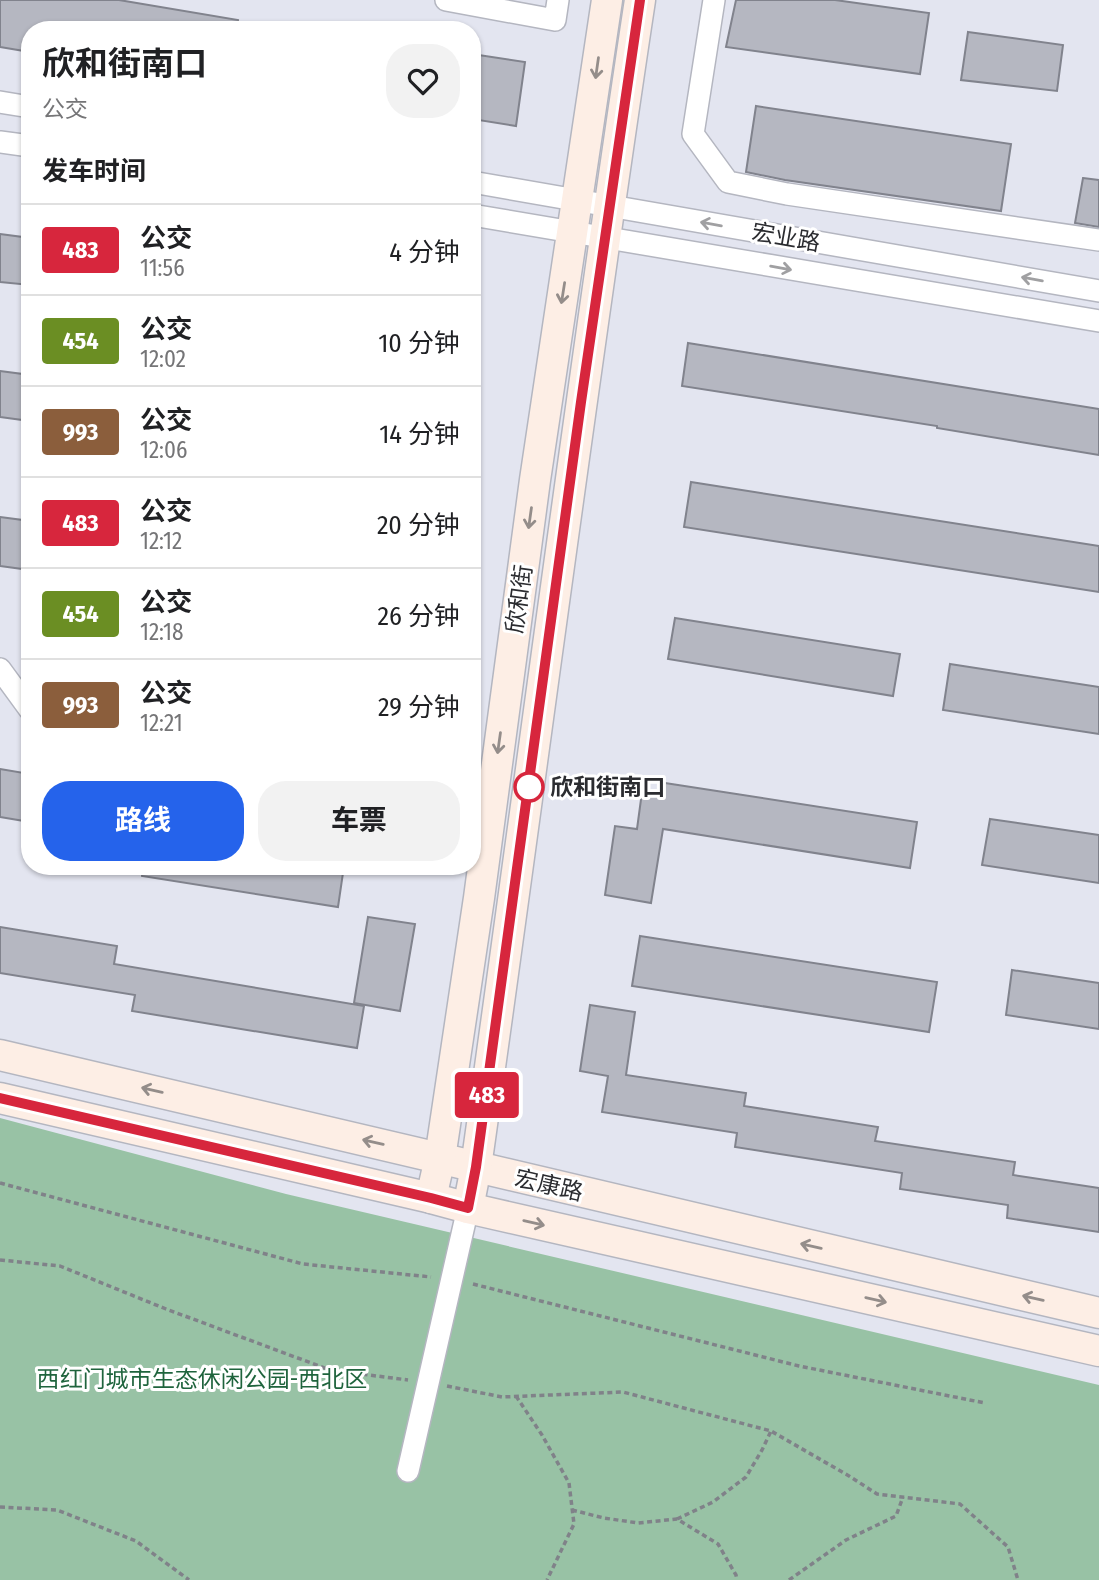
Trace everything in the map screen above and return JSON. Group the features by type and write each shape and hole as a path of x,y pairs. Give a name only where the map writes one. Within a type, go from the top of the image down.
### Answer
{"street":[{"path":"446,0 555,20 558,0"},
{"name":"欣和街","path":"431,1198 440,1158 479,898 535,480 607,0"},
{"name":"欣和街","path":"468,1208 476,1167 569,485 640,0"},
{"path":"715,0 694,134 728,183 1099,240"},
{"path":"0,102 21,106"},
{"path":"0,142 21,145"},
{"name":"宏业路","path":"481,184 1099,291"},
{"name":"宏业路","path":"481,216 1099,321"},
{"path":"535,480 545,464 554,463 563,469 569,485"},
{"path":"0,669 21,698"},
{"path":"479,898 483,913 495,923 507,921 513,905"},
{"name":"宏康路","path":"0,1055 1099,1313"},
{"name":"宏康路","path":"0,1098 468,1208 1099,1351"},
{"path":"408,1471 468,1208"}],"path":[{"path":"0,1183 303,1264 453,1279 799,1366 985,1403"},
{"path":"0,1260 60,1266 330,1370 429,1382 502,1397 623,1392 771,1431 877,1494 960,1504 1008,1547 1018,1580"},
{"path":"516,1396 569,1483 574,1524 547,1580"},
{"path":"572,1510 638,1523 677,1519 713,1502 746,1477 771,1431"},
{"path":"789,1580 846,1540 896,1516 903,1497"},
{"path":"0,1507 57,1510 136,1541 189,1580"},
{"path":"677,1519 718,1544 737,1580"}],"green space":[{"name":"西红门城市生态休闲公园-西北区","path":"0,1118 286,1194 1099,1385 1099,1580 0,1580"}],"building":[{"path":"0,0 119,0 238,20 21,21 21,50 0,47"},
{"path":"736,0 835,0 929,13 920,74 726,47"},
{"path":"968,32 1063,45 1057,91 961,80"},
{"path":"481,55 525,62 516,126 481,120"},
{"path":"756,106 1011,144 1001,211 746,172"},
{"path":"1083,178 1099,180 1099,227 1075,223"},
{"path":"0,234 21,237 21,284 0,282"},
{"path":"688,343 1099,409 1099,455 937,426 682,386"},
{"path":"0,371 21,374 21,420 0,417"},
{"path":"691,482 1099,546 1099,592 684,527"},
{"path":"0,517 21,520 21,569 0,566"},
{"path":"675,618 900,654 893,696 668,659"},
{"path":"950,664 1099,687 1099,734 943,710"},
{"path":"0,769 21,772 21,820 0,817"},
{"path":"665,783 917,822 910,868 663,829 651,903 605,895 615,826 637,829 642,792 663,795"},
{"path":"990,819 1099,835 1099,883 982,865"},
{"path":"142,875 343,875 338,907"},
{"path":"368,917 415,924 400,1011 354,1003"},
{"path":"0,927 117,946 114,964 364,1006 357,1048 132,1011 135,995 0,973"},
{"path":"640,936 937,982 929,1032 632,986"},
{"path":"1012,970 1099,983 1099,1029 1006,1015"},
{"path":"590,1005 635,1012 626,1075 746,1093 744,1106 878,1127 875,1141 1015,1162 1013,1175 1099,1188 1099,1232 1007,1218 1008,1205 900,1189 902,1173 735,1147 737,1133 602,1112 608,1076 580,1071"}],"bus line":[{"name":"483","path":"0,1098 468,1208 513,905 606,222 640,0"}],"place":[{"name":"欣和街南口","path":"529,787"}]}
